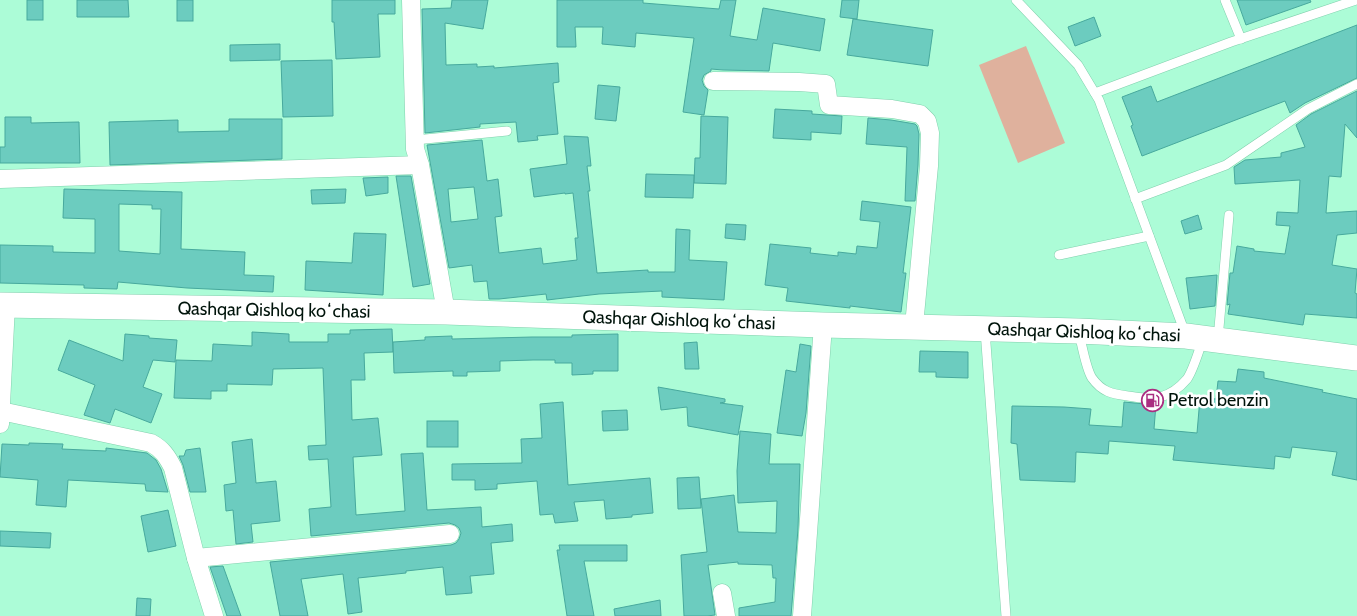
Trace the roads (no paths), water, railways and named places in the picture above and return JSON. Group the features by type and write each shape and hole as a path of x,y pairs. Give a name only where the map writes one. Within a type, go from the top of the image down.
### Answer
{"main road":[{"name":"Qashqar Qishloq koʻchasi","path":"3,305 446,312 822,325 1078,331 1202,338 1357,358"}],"street":[{"path":"411,0 415,149 420,165 446,312"},
{"path":"713,81 826,84 829,105 892,109 920,114 927,121 930,132 929,166 914,326"},
{"path":"0,179 420,165"},
{"path":"3,305 0,419 151,443 160,448 168,457 173,468 196,558 214,616"},
{"path":"802,616 822,325"},
{"path":"196,558 450,534"},
{"path":"722,593 726,616"}],"lane":[{"path":"1016,0 1078,65 1099,100 1148,236 1202,338"},
{"path":"1225,0 1240,39"},
{"path":"1094,92 1240,39 1356,0"},
{"path":"1135,199 1226,165 1308,109 1357,84"},
{"path":"415,140 507,131"},
{"path":"1078,331 1090,376 1100,388 1114,394 1139,398 1160,398 1171,393 1188,378 1202,338 1229,215"},
{"path":"1059,255 1148,236"},
{"path":"985,329 1006,616"}],"place":[{"name":"Petrol benzin","path":"1152,400"}]}
